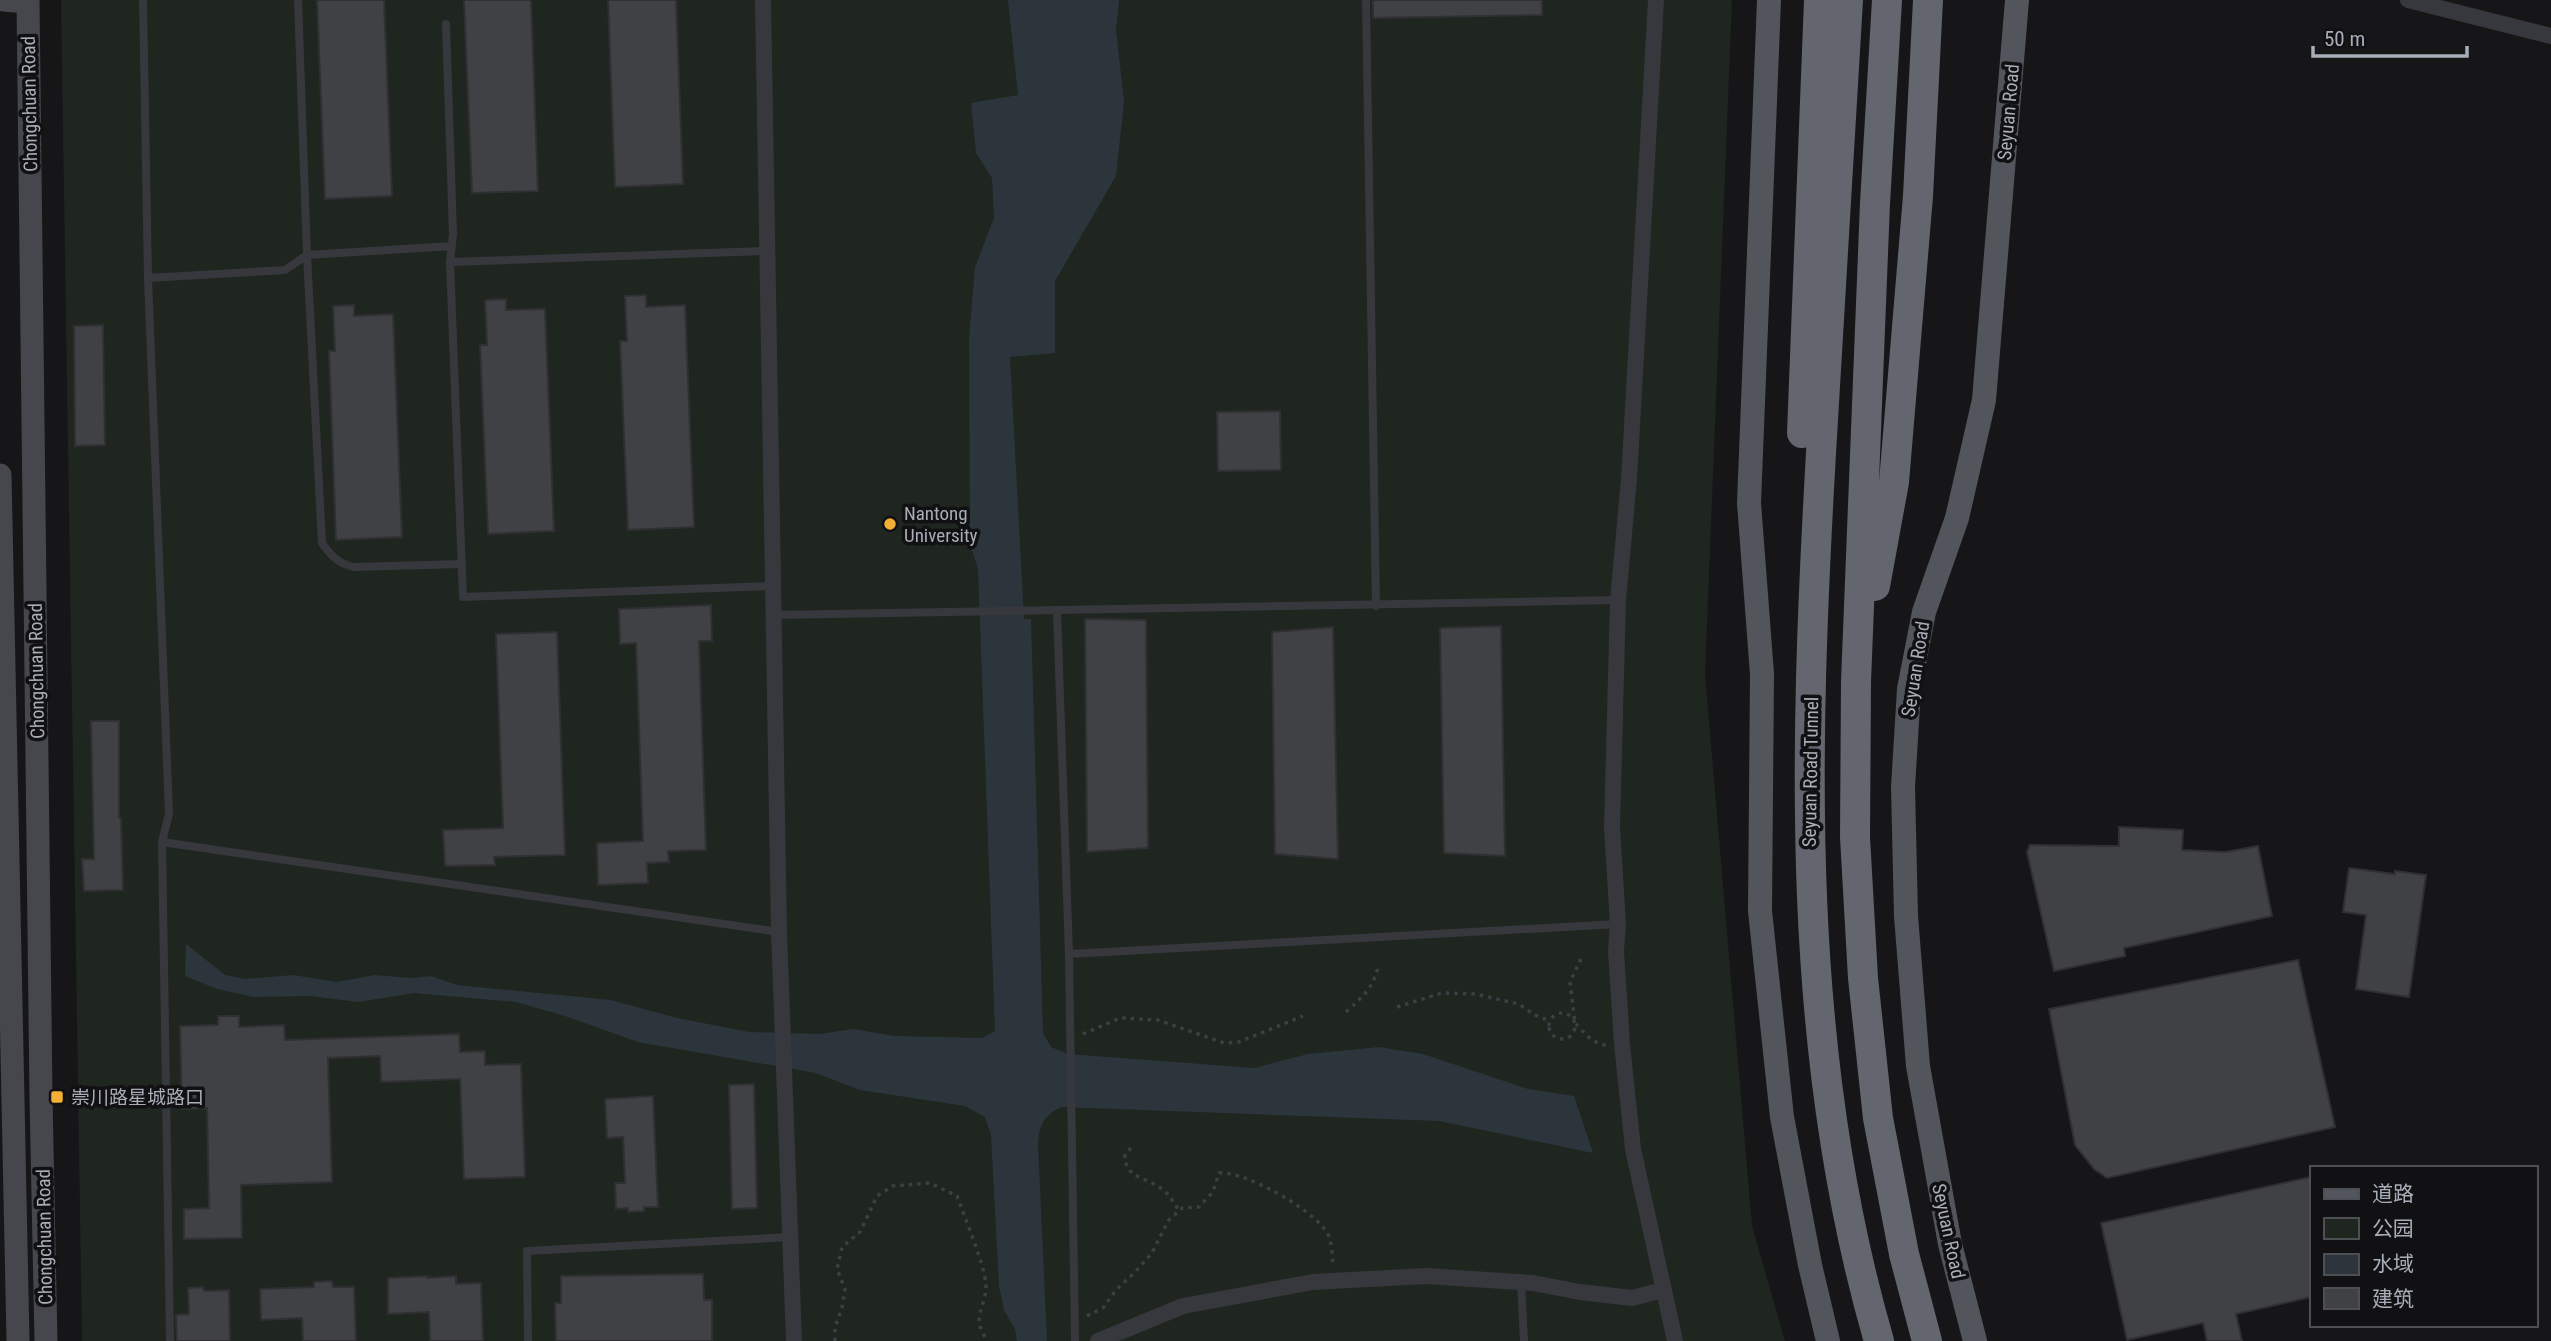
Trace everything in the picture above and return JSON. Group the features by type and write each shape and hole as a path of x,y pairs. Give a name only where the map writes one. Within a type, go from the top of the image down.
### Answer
{"highway":[{"path":"1810,733 1800,498 1819,0"},
{"name":"Seyuan Road Tunnel","path":"1848,0 1817,527 1810,733 1810,853 1814,960 1828,1094 1862,1284 1878,1341"},
{"path":"1887,0 1875,203 1856,682 1855,837 1863,978 1878,1118 1904,1254 1927,1341"},
{"path":"1856,682 1894,482 1918,196 1928,0"}],"main road":[{"path":"3,0 28,1"},
{"path":"1769,0 1749,503 1762,674 1760,911 1782,1117 1810,1265 1828,1341"},
{"name":"Seyuan Road","path":"1975,1341 1950,1244 1917,1066 1906,916 1903,787 1909,689 1924,612 1957,518 1984,400 2017,0"},
{"name":"Chongchuan Road","path":"28,1 41,1111 47,1341"},
{"name":"Chongchuan Road","path":"0,475 9,1308 18,1341"},
{"path":"9,1308 46,1309"}],"street":[{"path":"763,0 779,932 794,1341"},
{"path":"1656,0 1629,479 1618,600 1612,828 1622,1044 1633,1149 1675,1341"},
{"path":"2408,0 2551,36"},
{"path":"1098,1341 1183,1306 1313,1282 1426,1276 1521,1282 1632,1297 1663,1290"}],"lane":[{"path":"142,0 148,278 169,814 162,842 170,1341"},
{"path":"298,0 307,255 322,543 343,565 354,567 462,564"},
{"path":"1366,0 1376,606"},
{"path":"446,24 452,246 450,262 463,597 773,586"},
{"path":"148,278 285,270 307,255 452,246"},
{"path":"450,262 767,251"},
{"path":"773,615 1618,600"},
{"path":"1057,611 1069,954 1075,1341"},
{"path":"162,842 779,932"},
{"path":"1069,954 1618,924"},
{"path":"528,1341 527,1251 790,1237"},
{"path":"1521,1282 1524,1341"}],"path":[{"path":"1581,959 1570,982 1575,1023 1574,1031 1570,1037 1563,1039 1555,1038 1550,1032 1550,1021 1557,1013 1565,1013 1571,1017 1575,1023 1601,1045 1622,1044"},
{"path":"1346,1012 1366,995 1375,982 1378,967"},
{"path":"1397,1007 1443,993 1475,994 1520,1004 1533,1014 1550,1021"},
{"path":"1070,1044 1120,1018 1158,1020 1224,1043 1239,1042 1303,1016"},
{"path":"1131,1148 1125,1154 1124,1163 1132,1175 1160,1188 1171,1198 1179,1211"},
{"path":"1075,1322 1102,1308 1152,1253 1168,1221 1182,1208 1199,1207 1213,1192 1219,1173 1226,1172 1259,1183 1309,1213 1329,1236 1335,1281"},
{"path":"835,1341 835,1326 845,1289 838,1269 842,1247 860,1232 877,1196 893,1186 930,1183 957,1196 986,1285 979,1312 981,1332 988,1341"}],"green space":[{"name":"Nantong University","path":"61,0 1732,0 1705,674 1752,1226 1785,1341 82,1341"}],"water":[{"path":"1008,0 1119,0 1116,29 1124,102 1116,176 1055,281 1055,353 1010,357 1024,619 1031,619 1043,1033 1051,1047 1068,1054 1254,1068 1308,1054 1379,1047 1423,1054 1528,1089 1574,1096 1593,1153 1439,1121 1061,1107 1044,1121 1038,1144 1047,1341 1017,1341 1015,1329 1004,1310 999,1286 991,1135 985,1117 965,1106 860,1090 816,1073 638,1042 516,1002 414,993 358,1002 310,996 254,997 217,989 185,976 186,944 225,975 245,979 293,975 337,982 374,975 411,978 431,976 457,985 611,1000 677,1018 749,1032 820,1034 853,1029 894,1036 982,1038 995,1031 978,569 970,544 969,338 975,267 994,218 992,178 976,153 971,103 1018,95"}],"building":[{"path":"317,0 384,0 392,196 325,199"},
{"path":"464,0 531,0 538,191 472,193"},
{"path":"608,0 676,0 683,184 615,187"},
{"path":"1373,0 1542,0 1542,15 1373,18"},
{"path":"646,295 646,307 685,305 694,527 628,530 620,341 627,341 625,296"},
{"path":"506,299 506,310 545,309 554,531 488,534 480,345 487,345 485,300"},
{"path":"354,305 354,316 393,314 402,537 336,540 329,351 335,351 333,306"},
{"path":"103,325 105,445 75,446 74,326"},
{"path":"1280,411 1281,470 1218,471 1217,412"},
{"path":"711,605 712,641 699,641 706,850 668,851 669,862 647,863 648,883 598,885 597,843 643,841 636,643 620,644 619,609"},
{"path":"1085,619 1146,620 1148,848 1087,852"},
{"path":"1501,626 1505,856 1444,853 1440,628"},
{"path":"1333,627 1338,859 1275,854 1272,632"},
{"path":"557,632 565,855 494,857 495,865 445,866 443,830 503,828 496,634"},
{"path":"91,721 119,721 119,818 123,890 84,891 82,859 94,859"},
{"path":"2119,827 2183,830 2182,850 2226,852 2258,846 2272,916 2124,948 2125,956 2054,971 2027,852 2030,845 2119,846"},
{"path":"2349,868 2426,875 2409,997 2356,989 2366,915 2343,912"},
{"path":"2298,960 2335,1127 2107,1178 2094,1169 2075,1145 2049,1009"},
{"path":"218,1016 239,1016 239,1027 284,1025 285,1040 459,1034 460,1052 485,1051 485,1065 521,1064 525,1177 464,1179 460,1079 381,1082 380,1056 328,1058 332,1182 241,1185 242,1238 184,1239 184,1209 209,1208 207,1108 182,1109 180,1026 218,1025"},
{"path":"754,1084 757,1208 732,1209 729,1085"},
{"path":"653,1096 658,1207 644,1207 644,1211 628,1212 628,1208 616,1209 615,1183 625,1183 623,1137 607,1138 605,1099"},
{"path":"2310,1177 2310,1297 2236,1314 2242,1341 2207,1341 2203,1323 2127,1340 2101,1223"},
{"path":"703,1274 704,1300 712,1300 712,1341 556,1341 555,1303 561,1303 561,1276"},
{"path":"456,1276 456,1284 481,1283 483,1341 430,1341 429,1312 388,1314 388,1278"},
{"path":"332,1281 333,1287 354,1287 356,1341 303,1341 302,1318 261,1320 260,1289 314,1287 314,1282"},
{"path":"203,1287 204,1291 229,1290 230,1341 177,1341 176,1315 189,1314 188,1288"}],"place":[{"name":"Nantong University","path":"890,524"},
{"name":"崇川路星城路口","path":"57,1097"}]}
